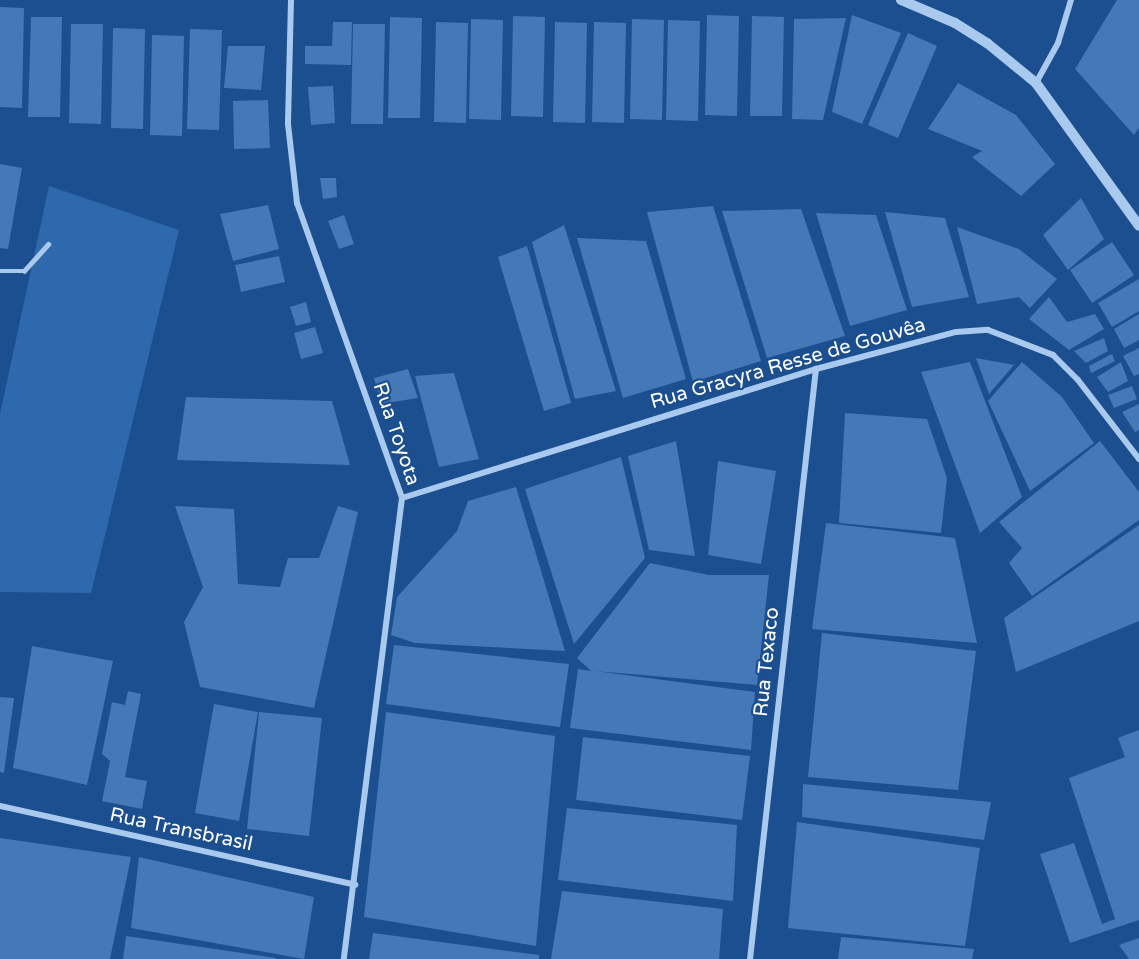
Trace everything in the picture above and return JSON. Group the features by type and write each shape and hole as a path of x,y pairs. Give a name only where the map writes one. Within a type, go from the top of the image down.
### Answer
{"street":[{"name":"Rua Toyota","path":"291,0 288,124 297,203 402,498 344,959"},
{"path":"901,0 955,23 987,43 1036,83 1139,226"},
{"path":"1036,83 1058,44 1071,0"},
{"name":"Rua Gracyra Resse de Gouvêa","path":"402,498 816,369 956,332 988,330 1053,355 1078,380 1139,459"},
{"name":"Rua Texaco","path":"750,959 816,369"},
{"name":"Rua Transbrasil","path":"0,806 355,885"}],"lane":[{"path":"0,271 24,271 48,244"}],"shaded area":[{"path":"49,186 179,230 91,593 0,592 0,414"}],"building":[{"path":"1117,0 1139,0 1139,128 1134,135 1075,69"},
{"path":"0,7 24,8 22,108 0,107"},
{"path":"707,15 739,16 737,116 705,115"},
{"path":"852,15 901,33 862,124 832,112"},
{"path":"513,16 545,17 543,117 511,116"},
{"path":"752,16 784,17 782,116 750,116"},
{"path":"31,17 62,17 60,117 28,117"},
{"path":"390,17 422,18 420,118 388,118"},
{"path":"846,18 823,120 792,119 794,19"},
{"path":"471,19 503,20 501,120 469,119"},
{"path":"632,19 664,20 662,120 630,119"},
{"path":"668,20 700,21 698,121 666,120"},
{"path":"333,22 352,22 351,65 305,64 305,46 332,46"},
{"path":"436,22 468,23 466,123 434,122"},
{"path":"555,22 587,23 585,123 553,122"},
{"path":"594,22 626,23 624,123 592,122"},
{"path":"71,24 103,24 101,124 69,123"},
{"path":"353,24 385,24 383,124 351,124"},
{"path":"113,28 145,29 143,129 111,128"},
{"path":"190,29 222,30 219,130 187,129"},
{"path":"908,33 937,46 898,138 868,125"},
{"path":"152,35 184,36 182,136 150,135"},
{"path":"228,46 265,46 261,90 224,88"},
{"path":"958,83 1016,115 1055,164 1021,196 972,157 982,151 928,129"},
{"path":"333,86 335,123 311,125 308,87"},
{"path":"268,100 270,148 234,149 233,101"},
{"path":"0,164 22,168 8,249 0,248"},
{"path":"320,178 336,178 337,197 323,199"},
{"path":"1081,198 1104,239 1068,270 1043,235"},
{"path":"268,205 279,249 233,261 220,214"},
{"path":"713,206 761,361 693,382 647,212"},
{"path":"801,209 845,336 767,358 722,211"},
{"path":"885,212 945,218 969,297 912,307"},
{"path":"816,213 876,215 907,310 850,326"},
{"path":"344,215 354,244 339,249 328,221"},
{"path":"564,225 616,391 575,399 532,242"},
{"path":"957,227 1019,249 1057,279 1030,308 1019,297 977,304"},
{"path":"577,238 646,241 686,379 623,398"},
{"path":"1112,242 1134,275 1092,303 1070,270"},
{"path":"527,246 571,403 544,411 498,257"},
{"path":"279,256 285,282 241,292 235,265"},
{"path":"1139,279 1139,311 1112,327 1098,303"},
{"path":"1049,297 1067,322 1095,314 1104,329 1069,350 1029,319"},
{"path":"306,302 311,322 296,326 290,307"},
{"path":"1139,314 1139,340 1124,348 1114,329"},
{"path":"315,327 323,353 301,359 294,333"},
{"path":"1104,338 1108,351 1086,363 1074,351"},
{"path":"1139,348 1139,374 1134,376 1123,356"},
{"path":"1112,354 1115,361 1091,373 1089,366"},
{"path":"976,358 1014,365 989,394"},
{"path":"970,362 1022,497 980,533 921,372"},
{"path":"1022,362 1062,397 1094,443 1030,491 988,401"},
{"path":"1121,362 1128,381 1108,392 1097,377"},
{"path":"408,369 418,398 381,404 374,378"},
{"path":"454,373 479,459 439,467 415,376"},
{"path":"1132,386 1137,399 1114,408 1108,395"},
{"path":"186,397 332,401 350,465 177,460"},
{"path":"1139,404 1139,430 1135,432 1122,412"},
{"path":"845,413 927,419 947,478 941,533 839,523"},
{"path":"676,441 695,556 649,550 628,456"},
{"path":"1100,441 1139,492 1139,520 1032,596 1009,563 1022,548 999,522"},
{"path":"621,457 645,558 574,644 525,489"},
{"path":"718,461 776,471 761,564 708,555"},
{"path":"516,487 565,651 415,643 391,635 397,597 457,531 468,501"},
{"path":"175,506 234,509 238,584 280,587 288,558 319,558 338,506 358,512 314,708 200,687 184,622 203,587"},
{"path":"826,523 955,538 977,643 812,629"},
{"path":"1139,525 1139,621 1016,672 1004,618"},
{"path":"650,563 709,575 769,575 757,685 595,671 755,692 751,750 570,728 578,669 591,671 577,658"},
{"path":"822,633 976,651 958,790 808,777"},
{"path":"394,645 569,664 560,727 386,704"},
{"path":"32,646 113,661 87,785 13,768"},
{"path":"128,691 141,694 125,777 147,781 142,809 102,801 110,761 102,754 112,702 125,705"},
{"path":"0,697 14,698 4,773 0,772"},
{"path":"214,704 258,712 239,821 195,813"},
{"path":"259,712 322,718 309,836 247,829"},
{"path":"386,712 555,736 536,946 364,917"},
{"path":"1139,730 1139,920 1070,943 1040,854 1074,843 1102,924 1115,919 1069,778 1125,757 1118,738"},
{"path":"583,737 750,756 742,820 576,800"},
{"path":"803,784 991,802 984,840 802,817"},
{"path":"567,808 737,825 733,901 558,880"},
{"path":"797,822 980,848 965,946 788,928"},
{"path":"0,838 131,857 110,959 0,959"},
{"path":"139,857 314,897 304,959 131,928"},
{"path":"562,891 723,909 719,959 551,959"},
{"path":"373,933 539,955 539,959 369,959"},
{"path":"126,936 276,958 276,959 123,959"},
{"path":"841,937 974,949 972,959 838,959"},
{"path":"1139,938 1139,959 1129,959 1119,945"}]}
